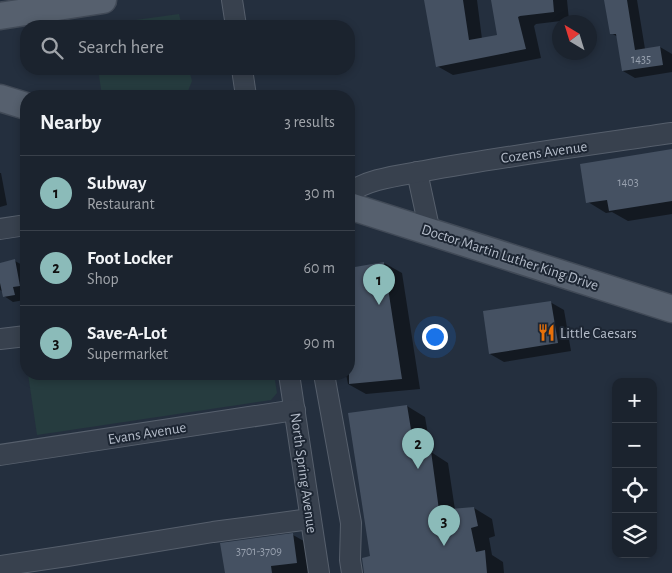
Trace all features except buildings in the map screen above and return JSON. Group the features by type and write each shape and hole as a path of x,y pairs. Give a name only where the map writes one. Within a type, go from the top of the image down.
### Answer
{"main road":[{"path":"0,16 103,0"},
{"path":"0,98 20,104"},
{"name":"Doctor Martin Luther King Drive","path":"355,208 672,309"}],"street":[{"path":"232,0 235,20"},
{"path":"243,75 245,90"},
{"name":"Cozens Avenue","path":"355,189 370,182 417,172 672,133"},
{"path":"417,172 430,232"},
{"path":"0,230 20,226"},
{"path":"0,340 20,337"},
{"name":"North Spring Avenue","path":"290,380 319,573"},
{"path":"325,380 351,522 350,560 352,573"},
{"name":"Evans Avenue","path":"0,455 295,410"},
{"path":"0,566 213,532 310,519"}],"green space":[{"path":"179,14 180,20 136,20"},
{"path":"99,75 190,75 192,81 188,90 101,90"},
{"path":"29,380 275,380 277,393 271,400 37,435"}],"place":[{"name":"Subway","path":"379,305"},
{"name":"Little Caesars","path":"546,333"},
{"name":"Foot Locker","path":"418,469"},
{"name":"Save-A-Lot","path":"444,546"}]}
